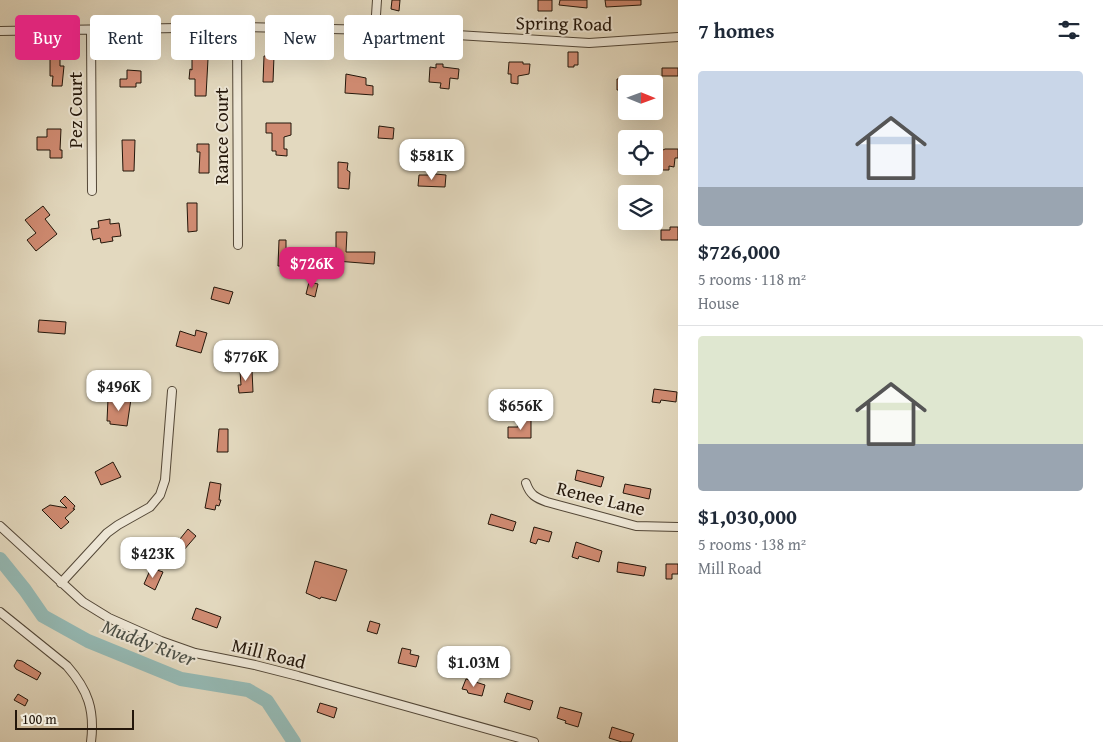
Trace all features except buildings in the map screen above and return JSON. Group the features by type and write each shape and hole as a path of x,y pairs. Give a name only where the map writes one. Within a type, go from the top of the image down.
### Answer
{"street":[{"path":"376,15 377,0"},
{"name":"Spring Road","path":"255,27 344,29"},
{"name":"Spring Road","path":"0,31 90,30"},
{"name":"Spring Road","path":"463,36 589,44 678,37"},
{"name":"Pez Court","path":"91,60 92,191"},
{"name":"Rance Court","path":"237,60 238,245"},
{"path":"60,583 108,533 118,525 150,507 160,495 165,480 172,391"},
{"name":"Renee Lane","path":"526,483 534,497 547,502 636,526 678,527"},
{"name":"Mill Road","path":"0,526 60,583 83,602 104,615 184,650 298,676 534,742"},
{"path":"0,612 56,657 76,676 87,695 92,712 93,728 91,742"}],"waterway":[{"name":"Muddy River","path":"0,559 43,616 88,641 181,679 248,690 267,701 294,742"}]}
